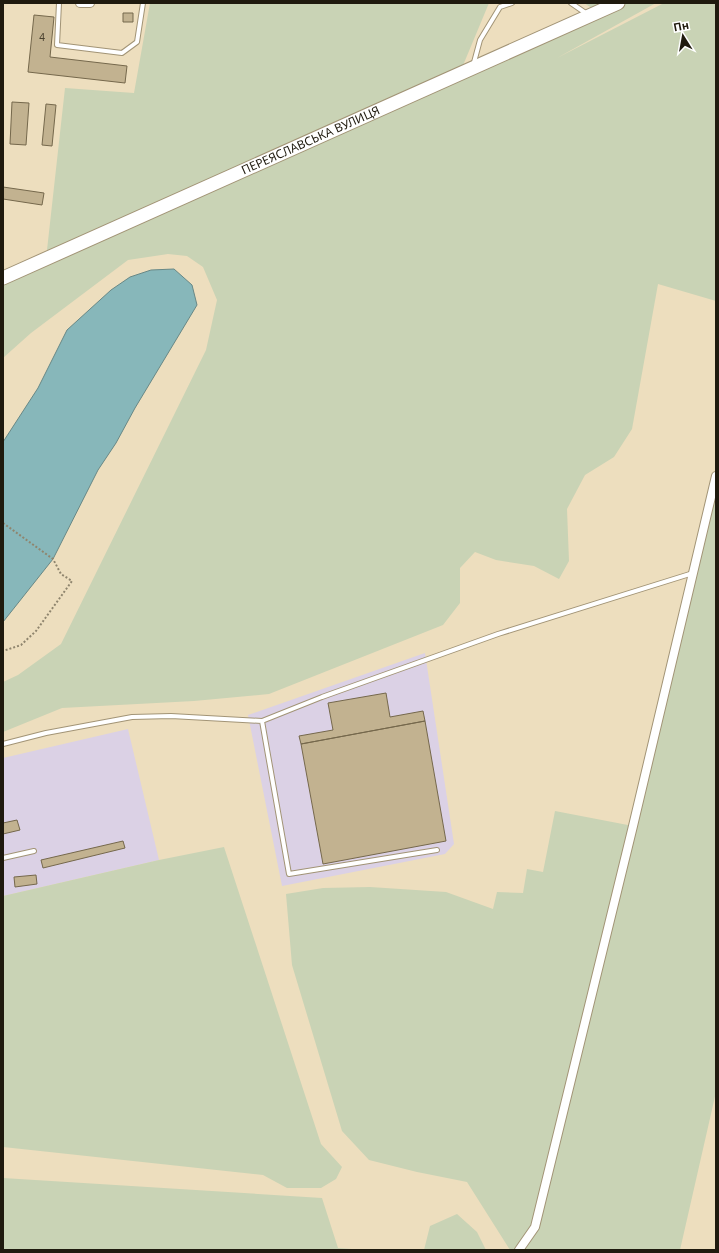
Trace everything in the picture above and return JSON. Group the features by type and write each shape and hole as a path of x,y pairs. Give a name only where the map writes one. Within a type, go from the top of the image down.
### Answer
{"main road":[{"name":"ПЕРЕЯСЛАВСЬКА ВУЛИЦЯ","path":"3,278 618,3"}],"street":[{"path":"80,3 90,3"},
{"path":"519,1250 535,1228 716,476"}],"lane":[{"path":"59,3 56,45 122,53 137,42 143,3"},
{"path":"471,70 480,40 500,7 512,3"},
{"path":"571,3 591,16"},
{"path":"3,744 46,733 132,717 171,716 262,721 322,697 498,634 693,573"},
{"path":"262,721 289,874 437,850"},
{"path":"3,858 34,851"}],"path":[{"path":"3,522 53,558 61,574 72,581 36,631 21,645 3,651"}],"shaded area":[{"path":"425,653 454,844 445,854 282,886 248,715"},
{"path":"128,729 159,860 3,896 3,758"}],"green space":[{"path":"150,3 489,3 459,75 598,12 584,3 656,3 557,58 664,3 716,3 716,301 658,284 632,429 614,457 585,475 567,509 569,561 559,579 534,566 496,560 475,552 460,568 460,603 443,625 269,694 194,701 62,708 3,732 3,682 18,675 61,644 206,350 217,300 203,267 187,256 168,254 128,260 31,333 3,358 3,278 46,259 65,88 134,93"},
{"path":"716,476 716,1092 680,1250 510,1250 467,1182 369,1160 342,1131 292,965 286,894 323,888 370,887 446,892 493,909 497,892 523,893 527,869 543,872 555,811 633,826"},
{"path":"224,847 321,1144 342,1167 336,1179 321,1188 287,1188 263,1175 3,1147 3,896 159,860"},
{"path":"3,1178 322,1198 338,1248 365,1250 3,1250"},
{"path":"457,1214 477,1232 486,1250 424,1250 430,1226"}],"water":[{"path":"174,269 192,285 197,305 135,408 116,443 98,470 53,559 3,622 3,442 38,388 67,330 111,290 130,277 151,270"}],"building":[{"path":"123,13 133,13 133,22 123,22"},
{"path":"34,15 54,17 50,57 127,66 125,83 28,72"},
{"path":"12,102 29,103 26,145 10,144"},
{"path":"46,104 56,105 52,146 42,145"},
{"path":"3,187 44,193 42,205 3,199"},
{"path":"386,693 390,717 423,711 425,721 301,744 299,736 333,730 328,703"},
{"path":"425,721 446,841 323,864 301,744"},
{"path":"17,820 20,830 3,834 3,823"},
{"path":"123,841 125,848 43,868 41,860"},
{"path":"36,875 37,884 15,887 14,877"}]}
